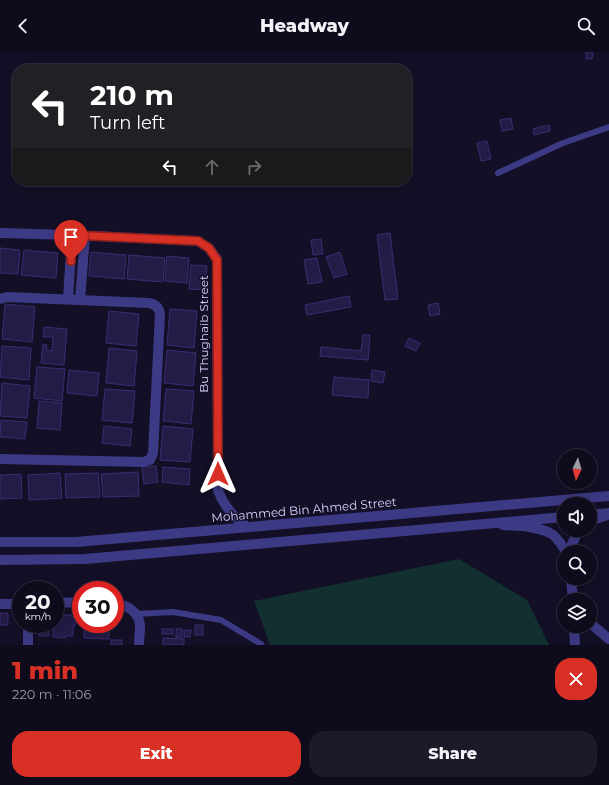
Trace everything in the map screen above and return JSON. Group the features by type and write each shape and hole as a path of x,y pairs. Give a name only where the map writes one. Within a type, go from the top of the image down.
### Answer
{"street":[{"name":"Bu Thughaib Street","path":"0,233 198,241 209,248 217,260 218,490 220,498 225,506 234,517 247,527"},
{"path":"68,299 72,235"},
{"path":"80,300 84,236"},
{"path":"0,299 8,297 148,303 153,304 159,310 160,322 153,453 150,460 143,462 0,459"},
{"name":"Mohammed Bin Ahmed Street","path":"0,542 76,542 609,496"},
{"path":"597,515 609,514"},
{"path":"597,518 609,514"},
{"path":"0,560 85,560 557,518"},
{"path":"493,524 533,528 551,533 562,545"},
{"path":"0,604 12,604"},
{"path":"124,607 133,611 140,624 139,645"},
{"path":"597,629 609,639"},
{"path":"28,633 28,645"},
{"path":"574,633 575,645"}],"lane":[{"path":"498,173 563,143 609,126"},
{"path":"133,611 173,612 221,620 261,644"}],"green space":[{"path":"459,559 527,600 549,645 270,645 254,601"}],"building":[{"path":"586,52 593,52 592,59 586,59"},
{"path":"511,118 513,129 502,131 500,120"},
{"path":"549,125 550,131 534,135 533,129"},
{"path":"487,141 491,159 481,161 477,143"},
{"path":"390,233 398,299 385,300 377,235"},
{"path":"321,239 323,254 313,255 311,240"},
{"path":"0,248 20,250 18,274 0,273"},
{"path":"24,250 58,253 56,278 21,275"},
{"path":"91,252 126,255 124,279 89,276"},
{"path":"340,252 347,274 334,278 326,257"},
{"path":"129,255 165,258 163,282 127,279"},
{"path":"167,256 189,258 187,283 165,281"},
{"path":"317,258 322,282 308,284 304,260"},
{"path":"191,265 207,266 205,290 189,289"},
{"path":"349,296 351,307 307,315 305,305"},
{"path":"438,303 440,314 430,316 428,305"},
{"path":"5,304 35,307 32,342 2,339"},
{"path":"170,309 197,311 194,348 167,345"},
{"path":"109,311 139,314 136,346 106,343"},
{"path":"44,327 67,329 64,365 41,363 43,344 47,345 46,350 52,351 53,337 43,337"},
{"path":"363,335 370,335 368,360 320,356 321,347 361,351"},
{"path":"409,338 420,343 416,351 405,346"},
{"path":"2,346 31,348 29,380 0,377"},
{"path":"109,348 137,351 134,386 106,383"},
{"path":"167,350 196,353 193,386 164,383"},
{"path":"37,367 65,369 62,401 34,398"},
{"path":"69,370 99,373 97,396 67,393"},
{"path":"372,370 385,372 383,383 371,381"},
{"path":"334,377 369,380 368,398 332,395"},
{"path":"2,383 30,386 27,418 0,416"},
{"path":"105,389 135,391 132,423 102,420"},
{"path":"166,389 194,391 191,424 163,421"},
{"path":"39,401 62,403 60,430 37,428"},
{"path":"1,420 27,422 25,439 0,437"},
{"path":"104,426 132,429 130,446 102,443"},
{"path":"163,426 193,429 190,462 160,460"},
{"path":"156,466 158,482 144,484 142,467"},
{"path":"163,467 190,469 189,485 162,482"},
{"path":"138,472 139,496 103,497 101,474"},
{"path":"60,473 62,498 29,500 28,475"},
{"path":"98,473 100,497 66,498 65,474"},
{"path":"21,474 22,498 0,499 0,475"},
{"path":"0,613 8,613 8,625 0,625"},
{"path":"64,615 72,615 73,636 65,636 65,638 53,637 53,633 64,633"},
{"path":"195,625 203,625 203,635 195,635"},
{"path":"162,629 173,629 173,634 162,634"},
{"path":"176,629 182,629 182,637 176,637"},
{"path":"184,630 191,630 190,637 184,637"},
{"path":"39,633 49,633 49,636 39,636"},
{"path":"84,633 109,633 109,639 84,638"},
{"path":"163,638 184,639 184,645 163,645"},
{"path":"111,640 122,640 122,645 111,645"}],"route":[{"path":"71,261 72,235 198,241 209,248 217,260 218,474"}]}
